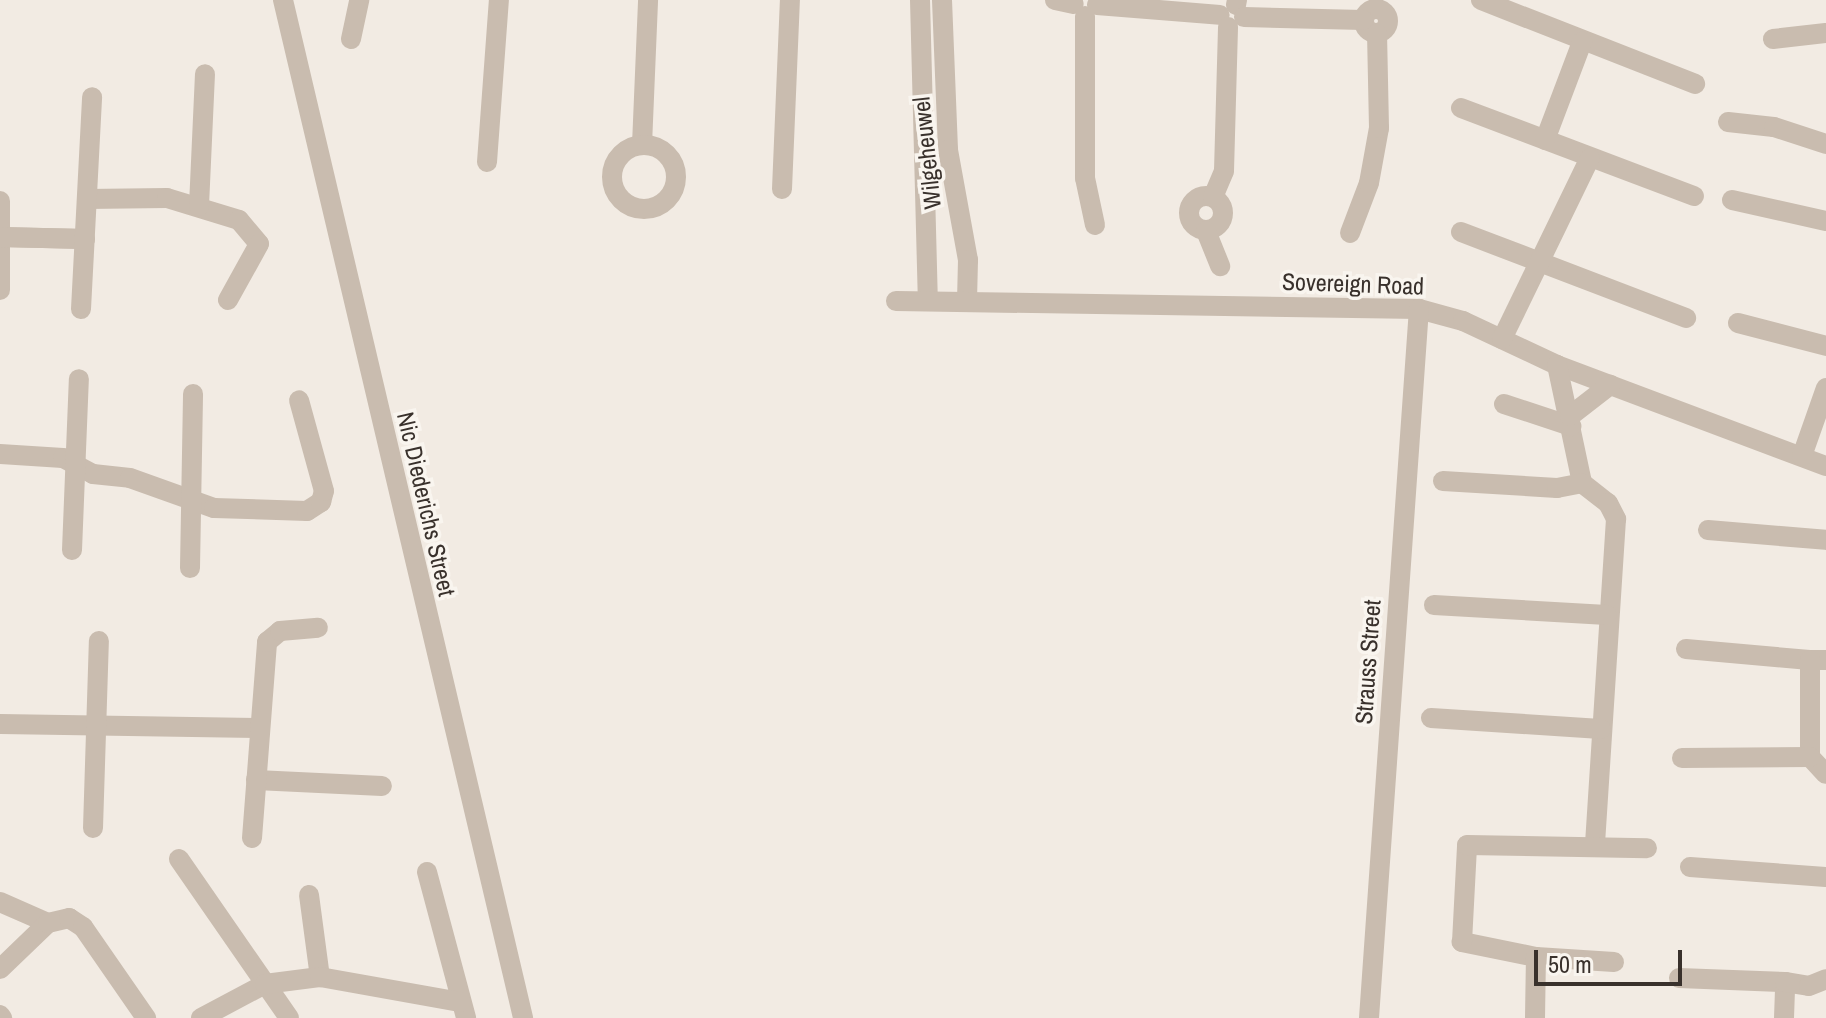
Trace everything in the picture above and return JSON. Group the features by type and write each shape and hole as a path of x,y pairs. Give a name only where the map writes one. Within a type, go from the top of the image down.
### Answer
{"street":[{"name":"Nic Diederichs Street","path":"283,0 523,1018"},
{"path":"351,39 359,0"},
{"path":"487,162 499,0"},
{"path":"642,145 648,0"},
{"path":"782,189 790,0"},
{"name":"Wilgeheuwel","path":"920,0 928,299"},
{"name":"Wilgeheuwel","path":"942,0 948,150 968,260 967,300"},
{"path":"1481,0 1695,84"},
{"path":"1095,225 1085,178 1080,4 1233,13 1376,16 1379,128 1369,183 1350,233"},
{"path":"1220,266 1206,231 1193,226 1190,207 1200,197 1213,197 1224,171 1233,13"},
{"path":"1773,39 1826,33"},
{"path":"1545,140 1582,42"},
{"path":"199,206 205,74"},
{"path":"81,309 92,97"},
{"path":"1461,108 1694,196"},
{"path":"1728,122 1774,127 1826,144"},
{"path":"1502,339 1590,158"},
{"path":"87,199 167,198 239,220 258,239 228,300"},
{"path":"1732,200 1826,221"},
{"path":"0,201 0,290"},
{"path":"1461,232 1686,318"},
{"path":"0,237 85,239"},
{"name":"Sovereign Road","path":"896,301 928,299 1419,309 1502,339 1557,365 1826,466"},
{"name":"Strauss Street","path":"1369,1018 1419,309"},
{"path":"1738,323 1826,346"},
{"path":"1557,365 1582,483 1608,503 1616,519 1607,615 1595,844"},
{"path":"72,550 79,379"},
{"path":"1571,421 1610,385"},
{"path":"1802,456 1826,388"},
{"path":"190,568 193,394"},
{"path":"0,454 63,458 76,465 192,498 214,508 294,513 321,502 324,491 299,400"},
{"path":"1504,404 1571,421"},
{"path":"1443,481 1557,488 1582,483"},
{"path":"1708,530 1826,540"},
{"path":"1434,605 1607,615"},
{"path":"252,838 267,642 280,631 318,628"},
{"path":"93,828 99,641"},
{"path":"1686,649 1818,660 1810,757"},
{"path":"1431,718 1601,729"},
{"path":"0,724 260,728"},
{"path":"1682,758 1810,757 1826,774"},
{"path":"256,780 382,786"},
{"path":"1614,962 1536,957 1462,942 1467,845 1595,844 1647,848"},
{"path":"179,859 289,1018"},
{"path":"1690,867 1826,877"},
{"path":"201,1018 265,984 320,977 464,1010 427,872"},
{"path":"309,895 320,977"},
{"path":"0,902 48,923"},
{"path":"0,969 48,923 62,917 83,927 146,1018"},
{"path":"1535,1018 1536,957"},
{"path":"1679,978 1785,982 1809,986 1826,979"},
{"path":"1784,1018 1785,982"}]}
